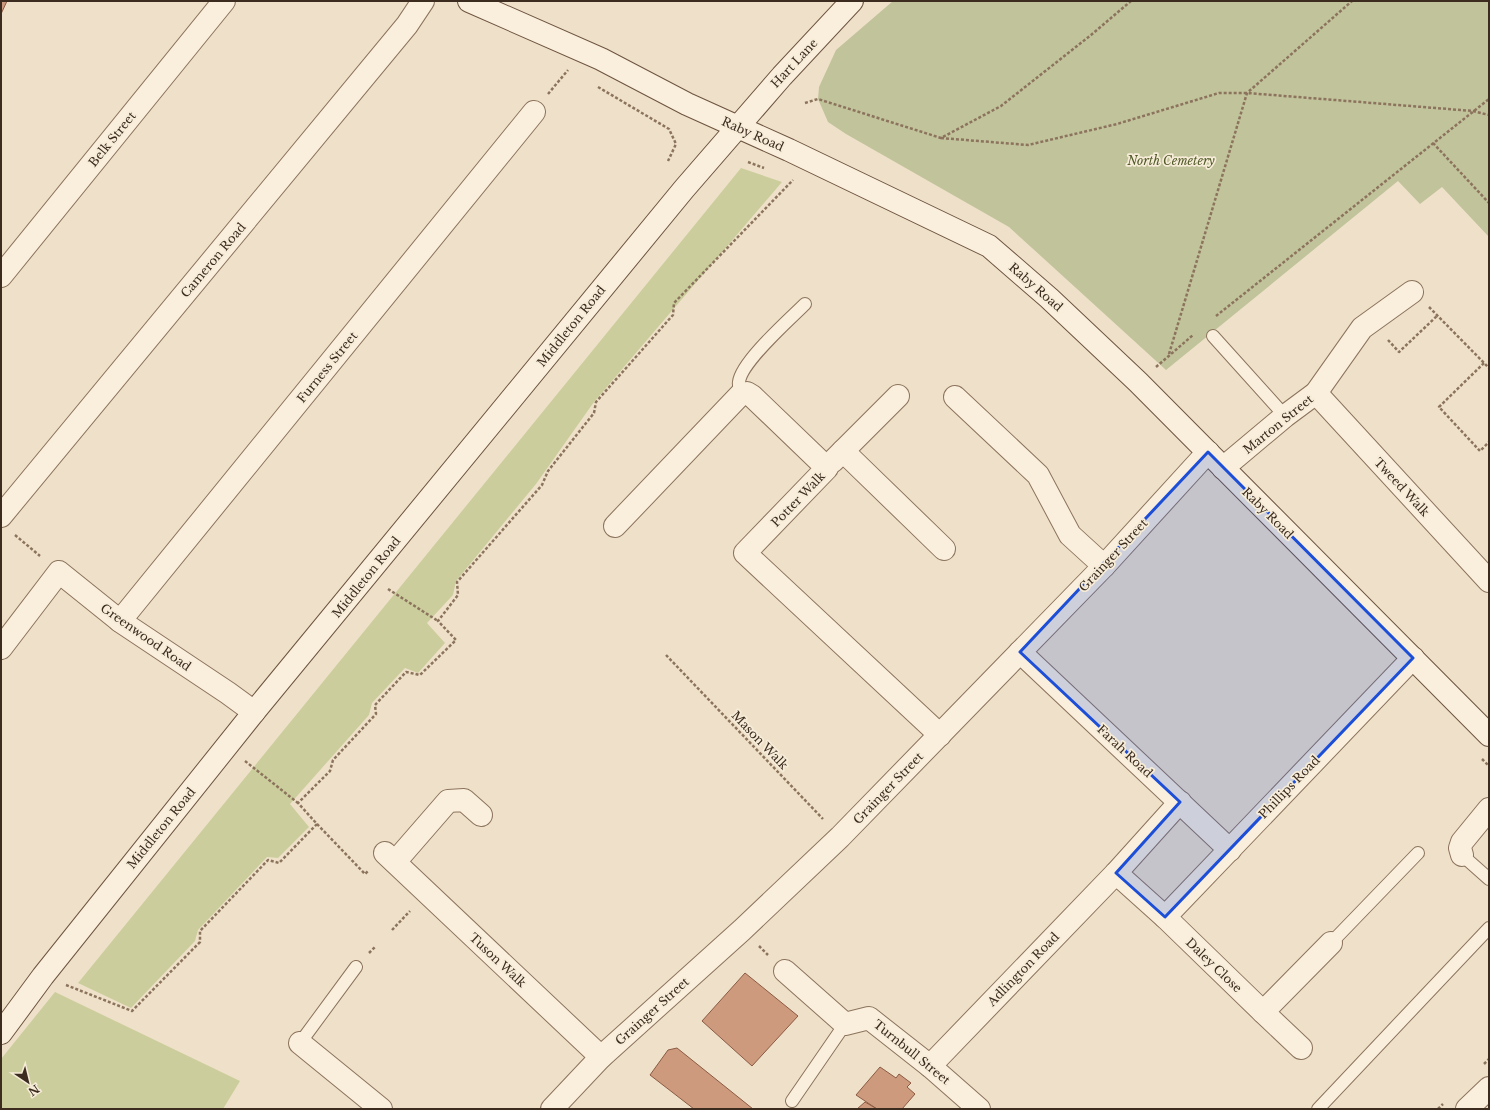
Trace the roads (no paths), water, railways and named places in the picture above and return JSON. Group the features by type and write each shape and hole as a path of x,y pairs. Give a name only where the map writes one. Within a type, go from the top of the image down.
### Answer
{"street":[{"name":"Belk Street","path":"1,276 224,1"},
{"name":"Cameron Road","path":"7,525 408,25 423,1"},
{"name":"Raby Road","path":"469,1 601,59 668,94 989,246 1050,298 1138,382 1489,736"},
{"name":"Hart Lane","path":"737,126 852,1"},
{"name":"Furness Street","path":"120,622 534,112"},
{"name":"Middleton Road","path":"1,1033 43,976 254,712 737,126"},
{"name":"Marton Street","path":"1223,468 1285,416 1316,393 1362,328 1412,292"},
{"name":"Potter Walk","path":"741,394 747,393 752,396 827,468 745,553 940,735"},
{"name":"Tweed Walk","path":"1316,393 1489,580"},
{"path":"615,526 741,394"},
{"path":"827,468 898,396"},
{"path":"955,397 1038,475 1070,535 1104,566"},
{"path":"843,451 944,549"},
{"name":"Grainger Street","path":"552,1109 601,1057 742,930 840,837 1104,566 1208,452"},
{"name":"Greenwood Road","path":"1,648 59,572 120,622 228,693 254,712"},
{"name":"Farah Road","path":"1020,652 1230,850"},
{"name":"Phillips Road","path":"1165,917 1413,658"},
{"name":"Tuson Walk","path":"481,815 464,800 448,801 390,858 601,1057"},
{"name":"Adlington Road","path":"930,1066 1116,873 1180,802"},
{"path":"1462,855 1460,848 1462,842 1489,809"},
{"path":"1116,873 1165,917"},
{"name":"Daley Close","path":"1165,917 1301,1048"},
{"path":"1263,1012 1331,943"},
{"path":"785,971 845,1024"},
{"name":"Turnbull Street","path":"845,1024 869,1018 930,1066 979,1109"},
{"path":"300,1043 381,1109"},
{"path":"1467,1109 1489,1088"}],"lane":[{"path":"741,394 739,382 743,370 764,345 805,304"},
{"path":"1213,336 1285,416"},
{"path":"1331,943 1418,853"},
{"path":"1462,855 1489,879"},
{"path":"1318,1109 1489,928"},
{"path":"300,1043 356,967"},
{"path":"792,1101 845,1024"}],"park label":[{"name":"North Cemetery","path":"1171,160"}]}
